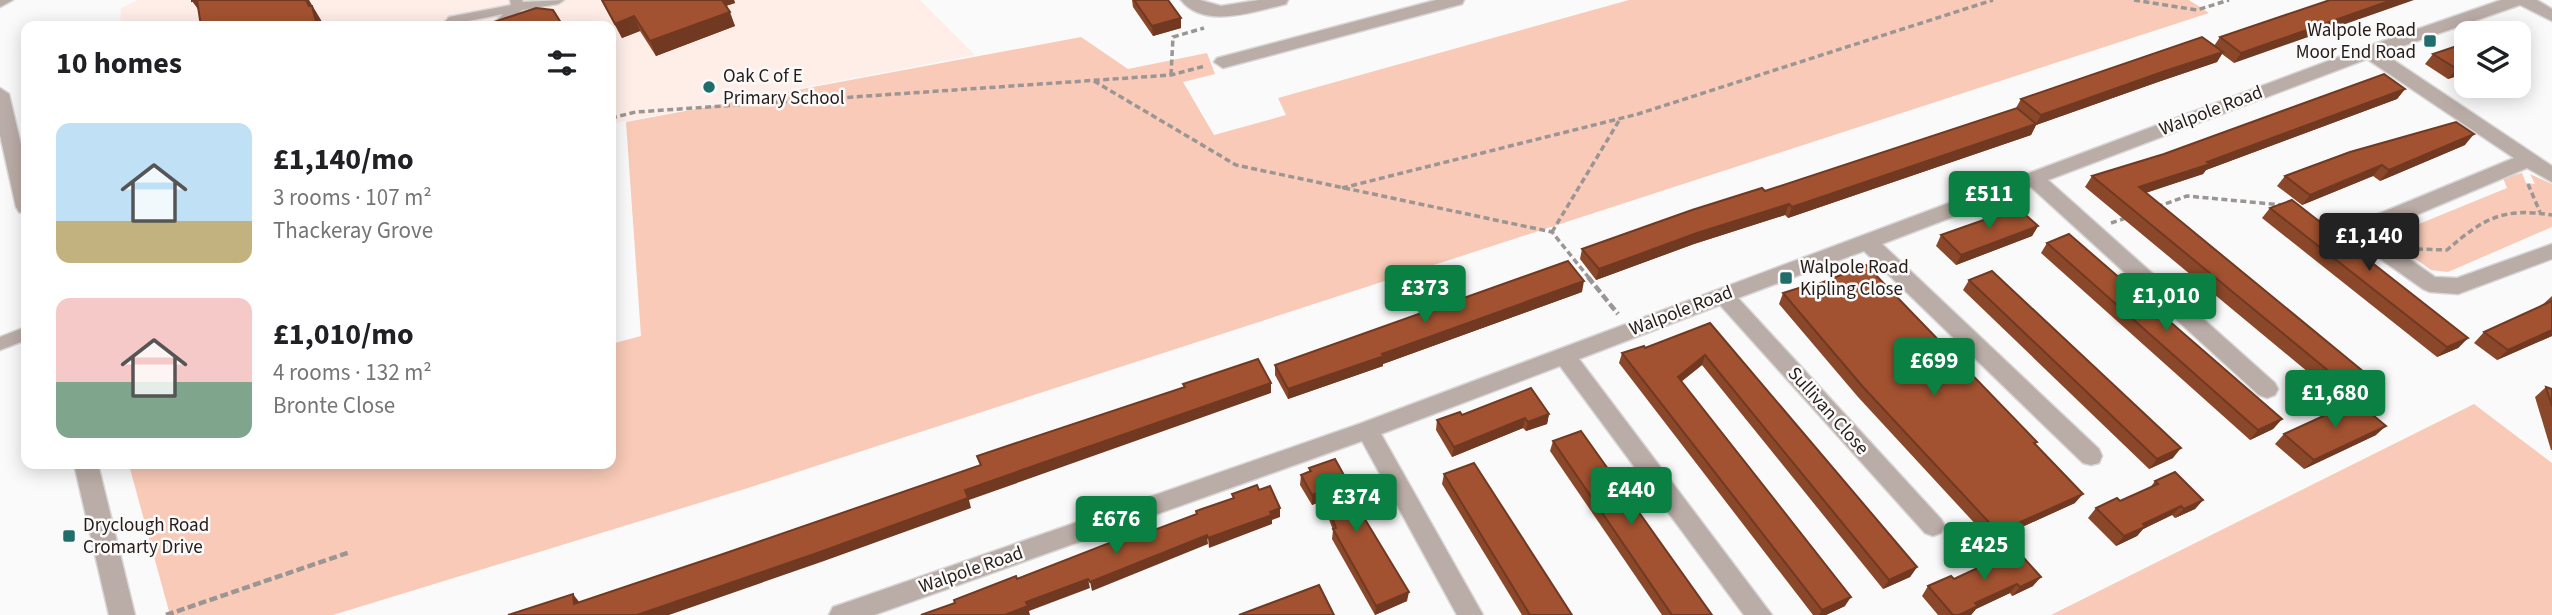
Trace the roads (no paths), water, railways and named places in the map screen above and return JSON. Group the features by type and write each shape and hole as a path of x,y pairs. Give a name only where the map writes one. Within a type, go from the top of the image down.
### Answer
{"street":[{"path":"0,2 5,0"},
{"path":"1189,0 1205,9 1223,11 1280,0"},
{"path":"1223,62 1455,0"},
{"name":"Walpole Road","path":"842,615 1367,429 2369,51 2517,0"},
{"path":"2525,0 2552,16"},
{"path":"2369,51 2552,175"},
{"path":"0,94 21,185"},
{"path":"2528,160 2378,222 2373,228 2376,242 2430,284 2446,287 2458,286 2552,251"},
{"path":"2034,178 2267,389"},
{"path":"1866,241 2091,456"},
{"name":"Sullivan Close","path":"1723,295 1933,526"},
{"path":"1564,355 1759,615"},
{"path":"1367,429 1470,615"},
{"path":"87,469 122,615"}],"lane":[{"path":"453,21 517,3 558,0"},
{"path":"501,21 517,3"},
{"path":"0,344 21,335"}],"place":[{"name":"Walpole Road Moor End Road","path":"2430,41"},
{"name":"Oak C of E Primary School","path":"709,87"},
{"name":"Walpole Road Kipling Close","path":"1786,278"},
{"name":"Dryclough Road Cromarty Drive","path":"69,536"}]}
